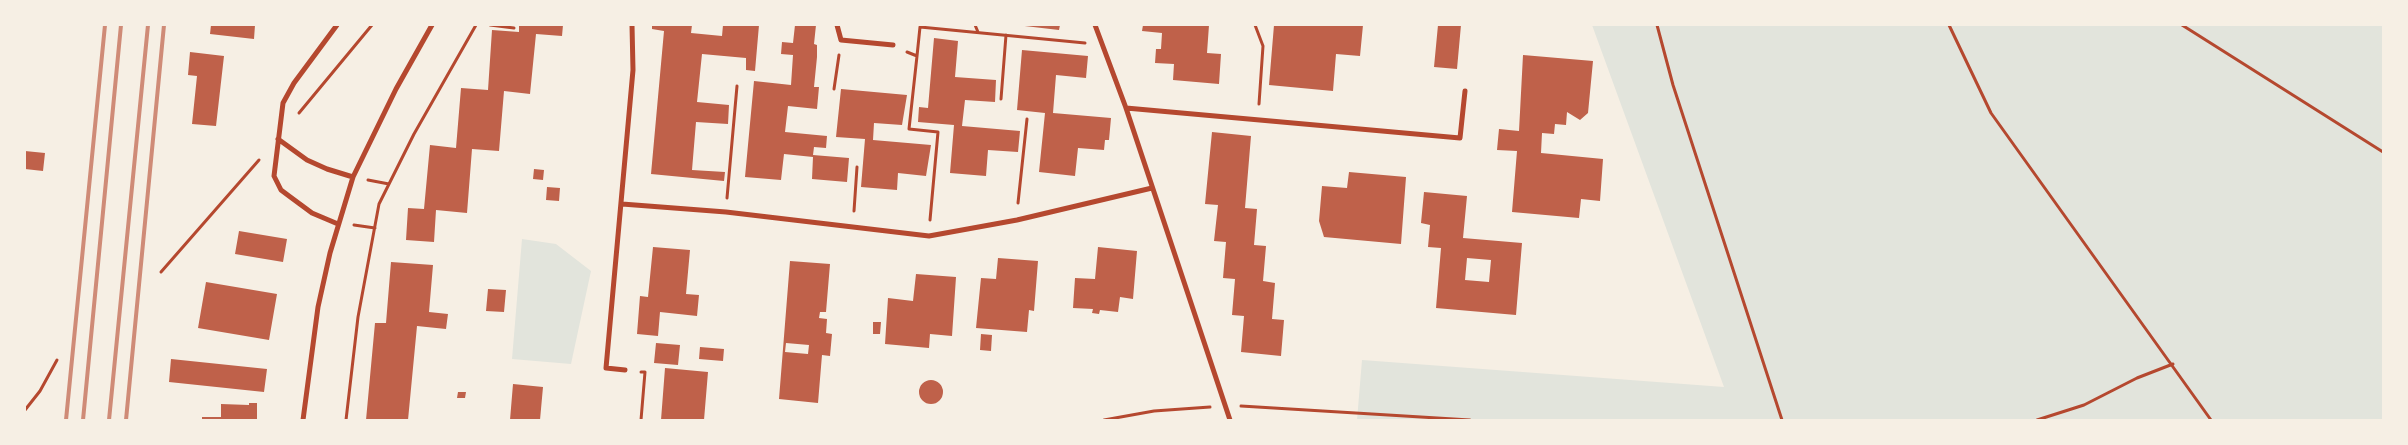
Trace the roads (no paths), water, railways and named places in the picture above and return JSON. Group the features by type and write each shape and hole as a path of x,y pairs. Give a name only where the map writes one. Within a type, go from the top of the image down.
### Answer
{"street":[{"path":"337,25 294,83 283,103 274,176 281,190 312,213 338,224"},
{"path":"303,420 318,307 338,224 353,177 396,89 432,25"},
{"path":"625,370 606,368 633,70 632,25"},
{"path":"837,25 841,40 893,45"},
{"path":"1095,25 1126,108 1230,420"},
{"path":"1126,108 1460,138 1464,91"},
{"path":"278,139 307,160 327,169 353,177"},
{"path":"622,204 726,212 929,236 1017,220 1152,188"}],"railway":[{"path":"66,420 105,25"},
{"path":"83,420 121,25"},
{"path":"109,420 148,25"},
{"path":"126,420 164,25"}]}
